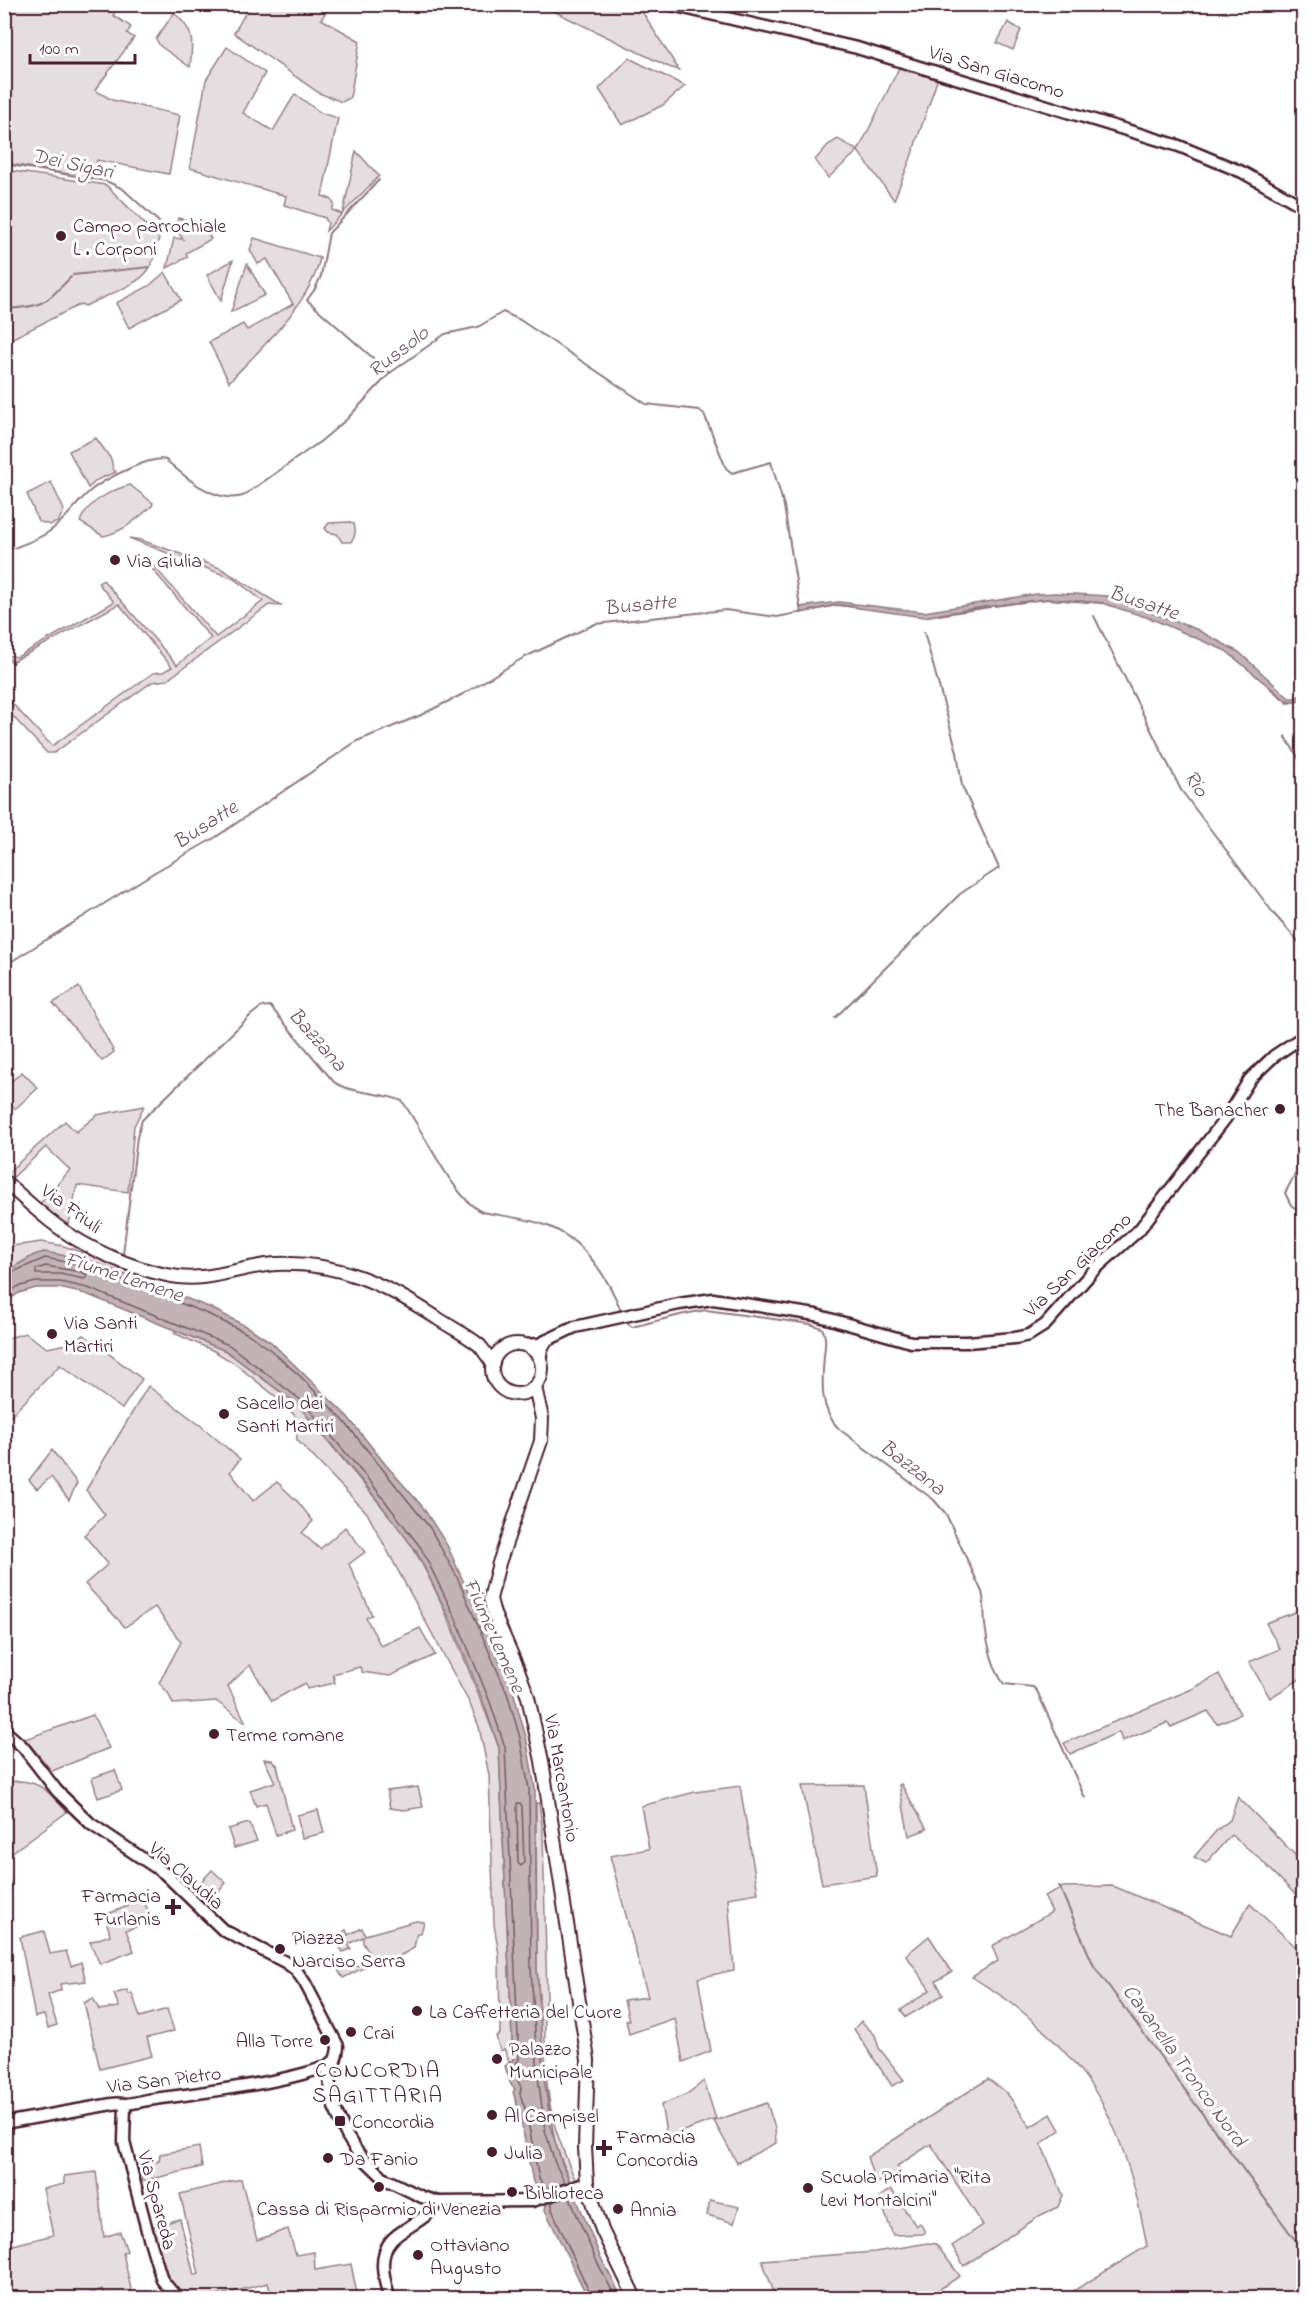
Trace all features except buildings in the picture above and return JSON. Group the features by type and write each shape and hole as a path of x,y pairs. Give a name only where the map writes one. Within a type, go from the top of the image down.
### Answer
{"main road":[{"name":"Via Friuli","path":"4,1181 72,1237 121,1260 166,1275 188,1278 223,1275 275,1264 332,1268 389,1288 478,1345"},
{"path":"478,1345 502,1349 517,1344 524,1345 537,1353 540,1359"},
{"path":"478,1345 493,1363"},
{"path":"502,1349 493,1363 494,1380 499,1387 506,1392 522,1394 535,1387"},
{"name":"Via Marcantonio","path":"540,1359 542,1374 535,1387 542,1418 541,1441 499,1563 490,1599 528,1697 542,1761 584,2022 588,2086 581,2185 634,2298"},
{"path":"522,1394 536,1407 542,1418"}],"street":[{"name":"Via San Giacomo","path":"667,4 857,48 1179,146 1242,172 1304,207"},
{"name":"Via San Giacomo","path":"524,1345 532,1346 575,1327 679,1304 713,1299 816,1315 893,1339 911,1342 967,1342 1029,1335 1045,1325 1093,1271 1139,1230 1225,1119 1250,1079 1274,1056 1304,1036"},
{"path":"540,1359 547,1340"},
{"name":"Via Claudia","path":"4,1730 23,1748 52,1785 84,1818 164,1873 223,1930 296,1970 338,2046 330,2069"},
{"path":"330,2069 331,2093 347,2136 367,2164 402,2189 438,2202 514,2202 542,2198 581,2185"},
{"name":"Via San Pietro","path":"4,2123 74,2110 250,2085 330,2069"},
{"name":"Via Spareda","path":"125,2104 124,2142 148,2234 162,2280 177,2298"},
{"path":"389,2298 383,2268 384,2252 389,2240 430,2214 438,2202"}],"shaded area":[{"path":"9,4 120,5 113,15 131,27 127,33 134,38 95,90 112,100 180,115 169,174 97,160 91,178 5,163 4,10"},
{"path":"250,5 331,5 321,19 360,41 350,98 342,102 319,93 234,33"},
{"path":"541,5 638,5 679,70 669,67"},
{"path":"174,13 186,25 191,37 190,67 160,46 156,39"},
{"path":"1008,22 1021,30 1013,50 997,43"},
{"path":"227,47 265,73 243,113 273,131 295,94 321,113 338,118 322,196 331,199 334,204 332,210 342,214 326,231 328,223 325,218 284,205 286,196 190,168 206,80"},
{"path":"629,58 685,86 663,105 622,125 599,89"},
{"path":"900,66 938,78 894,200 858,151"},
{"path":"838,139 858,151 828,178 815,160 828,145"},
{"path":"356,151 379,176 343,213"},
{"path":"5,170 106,185 159,238 151,266 140,279 125,287 85,306 81,304 9,340 4,330"},
{"path":"178,218 202,224 211,239 186,253 188,257 167,268 174,238 183,239 175,229"},
{"path":"254,238 320,258 315,275 295,308 269,340 229,382 209,342 243,324 247,330 293,304 267,259 258,264 250,250"},
{"path":"233,260 221,301 207,275"},
{"path":"247,264 265,295 231,312"},
{"path":"165,272 181,300 129,328 116,303 149,286"},
{"path":"96,438 111,459 116,472 97,480 88,488 69,451"},
{"path":"51,482 64,510 58,522 50,525 38,521 27,494"},
{"path":"130,485 153,503 135,520 103,536 80,522 93,503 115,490"},
{"path":"329,523 354,524 355,529 355,536 351,542 342,542 337,534 328,532 325,528"},
{"path":"129,538 141,540 220,568 282,606 269,605 167,680 152,682 54,753 47,753 5,708 5,696 52,746 153,673 163,672 172,667 119,604 12,662 5,655 17,657 114,602 98,583 103,580 177,665 211,638 142,557 145,556 216,637 263,601 234,579"},
{"path":"79,987 114,1052 102,1061 53,1003"},
{"path":"22,1072 38,1088 15,1109 5,1096 5,1087"},
{"path":"144,1106 134,1126 128,1192 77,1185 68,1229 38,1206 70,1170 46,1147 10,1180 5,1175 65,1121 76,1132 97,1115"},
{"path":"41,1242 64,1246 120,1266 115,1295 54,1277 5,1285 5,1247"},
{"path":"175,1330 226,1351 298,1405 403,1532 439,1598 499,1748 513,2060 509,2062 504,2049 500,2051 496,2036 500,2034 499,1955 494,1924 489,1775 479,1727 470,1704 367,1513 297,1440 295,1416 285,1404 234,1363 174,1333"},
{"path":"25,1333 47,1348 72,1343 84,1335 142,1379 122,1409 60,1365 5,1422 5,1339"},
{"path":"148,1386 240,1459 230,1472 253,1501 277,1482 298,1502 313,1521 302,1533 320,1549 345,1527 365,1552 349,1564 372,1615 366,1618 381,1646 420,1628 435,1655 390,1676 362,1672 360,1667 333,1674 335,1683 307,1689 305,1683 272,1701 250,1665 228,1686 246,1723 216,1701 173,1704 168,1693 159,1683 181,1642 155,1607 125,1627 85,1584 108,1564 84,1535 105,1515 86,1490"},
{"path":"52,1450 77,1483 69,1500 51,1477 37,1489 29,1480"},
{"path":"1303,1609 1303,1677 1270,1698 1249,1662 1280,1649 1266,1623"},
{"path":"1219,1674 1240,1714 1217,1724 1208,1711 1171,1727 1167,1723 1122,1741 1119,1732 1070,1754 1064,1743 1192,1689"},
{"path":"93,1715 109,1748 52,1771 25,1739"},
{"path":"264,1759 272,1760 277,1765 292,1830 276,1835 266,1803 256,1806 250,1790 275,1782"},
{"path":"115,1770 122,1790 98,1798 92,1778"},
{"path":"20,1781 41,1787 52,1795 67,1812 6,1857 11,1891 5,1892 5,1782"},
{"path":"901,1784 927,1829 909,1836 899,1785"},
{"path":"864,1785 877,1876 822,1884 802,1786"},
{"path":"740,1786 758,1893 728,1898 734,1970 698,1978 711,2051 683,2062 675,2018 629,2034 626,2020 629,2020 624,2000 648,1997 610,1856 649,1849 641,1806 695,1792"},
{"path":"418,1787 423,1807 404,1810 390,1808 387,1791"},
{"path":"1238,1797 1303,1863 1303,1902 1257,1856 1231,1835 1206,1863 1194,1857 1217,1830 1230,1820"},
{"path":"536,1803 539,1803 543,1833 547,1999 545,2001 546,2074 553,2120 576,2182 571,2184 555,2143 544,2076 537,1969"},
{"path":"318,1810 324,1833 302,1838 297,1815"},
{"path":"249,1823 257,1841 234,1848 228,1829"},
{"path":"212,1870 226,1883 208,1904 194,1889"},
{"path":"1113,1886 1231,1936 1250,1904 1303,1952 1303,2298 1062,2298 1147,2246 1130,2173 1118,2137 1102,2103 1073,2061 1023,2012 972,1977 998,1961 992,1946 1052,1912 1044,1896 1063,1887"},
{"path":"143,1900 154,1922 126,1930 134,1951 100,1964 90,1942 110,1935 105,1915"},
{"path":"416,1921 424,1922 421,1933 417,1933 414,1948 385,1964 381,1959 343,1978 338,1970 351,1964 354,1967 365,1963 372,1957 363,1943 363,1937 348,1944 351,1949 343,1952 334,1938 346,1930 348,1935 362,1928 365,1935"},
{"path":"44,1931 50,1954 66,1951 71,1966 81,1962 86,1981 60,1984 61,1990 48,1995 57,2025 48,2028 44,2015 35,2017 20,1937"},
{"path":"929,1936 952,1972 936,1981 943,1995 906,2017 901,2010 930,1990 906,1955"},
{"path":"127,1990 129,1994 132,1993 140,2017 167,2009 174,2031 147,2038 152,2056 100,2069 84,2003 93,1998 99,2010 119,2007 114,1994"},
{"path":"861,2021 875,2035 879,2048 904,2080 892,2086 854,2029"},
{"path":"988,2079 1007,2093 1030,2127 1051,2114 1060,2130 1041,2144 1063,2195 1058,2207 1041,2215 964,2266 952,2246 983,2225 931,2144 897,2166 904,2177 894,2175 877,2183 867,2157"},
{"path":"704,2081 716,2119 667,2137 661,2105 687,2094"},
{"path":"767,2103 775,2128 776,2143 737,2163 714,2121"},
{"path":"199,2147 202,2167 143,2181 139,2165 159,2161 160,2154"},
{"path":"96,2172 104,2237 120,2232 127,2251 123,2253 133,2298 104,2298 102,2289 89,2294 89,2298 5,2298 5,2225 9,2246 53,2235 43,2189 64,2184 64,2176"},
{"path":"241,2179 257,2240 288,2229 296,2255 314,2252 315,2270 351,2264 357,2294 337,2298 317,2298 315,2294 296,2298 272,2298 268,2283 208,2298 182,2298 169,2280 151,2227 180,2219 194,2275 199,2274 180,2194"},
{"path":"891,2189 916,2226 920,2223 925,2232 923,2234 893,2235 879,2197"},
{"path":"710,2200 739,2207 734,2223 707,2215"},
{"path":"928,2243 936,2244 960,2276 926,2298 776,2298 762,2260 875,2252"}],"water":[{"path":"1036,594 1108,596 1196,629 1239,652 1289,698 1303,694 1303,700 1296,702 1285,700 1226,651 1152,619 1102,603 1048,599 924,617 837,605 801,613 800,607 839,602 924,612"},
{"name":"Fiume Lemene","path":"44,1252 85,1259 211,1308 271,1342 347,1416 422,1506 447,1545 513,1691 526,1737 535,1788 537,1969 544,2076 551,2128 561,2161 600,2256 622,2298 588,2298 545,2210 546,2204 542,2192 533,2182 513,2092 515,2089 511,2085 505,2066 513,2060 499,1748 451,1621 416,1551 368,1488 298,1405 226,1351 86,1294 59,1288 36,1288 19,1293 5,1303 5,1272 34,1255"}],"waterway":[{"name":"Dei Sigari","path":"4,164 106,181 123,189 159,222"},
{"path":"379,180 329,233 321,276 307,300 390,373"},
{"path":"73,275 150,267"},
{"path":"4,309 36,305 55,293 71,277"},
{"name":"Russolo","path":"4,552 53,529 96,486 127,469 150,461 166,460 191,481 211,493 232,497 243,496 321,441 347,419 390,373 445,334 478,327 503,312 520,320 646,404 699,410 704,414 726,468 732,473 771,462 784,506 801,613"},
{"name":"Busatte","path":"1037,600 1103,603"},
{"name":"Busatte","path":"995,606 1031,601"},
{"name":"Busatte","path":"809,611 837,605 856,607"},
{"name":"Busatte","path":"939,615 990,607"},
{"name":"Busatte","path":"4,966 155,872 216,837 357,741 419,716 463,694 523,658 595,624 725,610 777,617 803,612"},
{"name":"Rio","path":"1094,616 1181,790 1274,914 1304,948"},
{"path":"835,1018 960,894 999,868 962,786 957,752 924,632"},
{"name":"Busatte","path":"1271,689 1288,703 1304,699"},
{"path":"1285,736 1304,767"},
{"name":"Bazzana","path":"123,1254 137,1137 142,1120 251,1015 261,1007 270,1006 334,1082 350,1089 402,1101 450,1179 471,1205 482,1212 545,1225 571,1239 602,1273 622,1313"},
{"name":"Rio","path":"1304,1158 1285,1193 1291,1205 1304,1216"},
{"name":"Bazzana","path":"627,1323 632,1327 706,1310 810,1324 822,1328 825,1335 823,1395 828,1413 839,1429 934,1500 946,1514 982,1592 987,1640 997,1671 1004,1684 1033,1687 1037,1691 1085,1798"},
{"name":"Cavanella Tronco Nord","path":"1059,1886 1094,1966 1304,2252"}],"place":[{"name":"Campo parrochiale L . Corponi","path":"61,236"},
{"name":"Via Giulia","path":"115,560"},
{"name":"The Banacher","path":"1280,1109"},
{"name":"Via Santi Martiri","path":"52,1334"},
{"name":"Sacello dei Santi Martiri","path":"224,1414"},
{"name":"Terme romane","path":"214,1734"},
{"name":"Farmacia Furlanis","path":"173,1907"},
{"name":"Piazza Narciso Serra","path":"280,1949"},
{"name":"La Caffetteria del Cuore","path":"417,2011"},
{"name":"Crai","path":"351,2032"},
{"name":"Alla Torre","path":"325,2040"},
{"name":"Palazzo Municipale","path":"497,2059"},
{"name":"Al Campisel","path":"492,2115"},
{"name":"Concordia","path":"340,2121"},
{"name":"Farmacia Concordia","path":"604,2148"},
{"name":"Julia","path":"492,2152"},
{"name":"Da Fanio","path":"328,2158"},
{"name":"Cassa di Risparmio di Venezia","path":"379,2187"},
{"name":"Scuola Primaria \"Rita Levi Montalcini\"","path":"808,2188"},
{"name":"Biblioteca","path":"512,2192"},
{"name":"Annia","path":"618,2209"},
{"name":"Ottaviano Augusto","path":"418,2255"}],"district":[{"name":"CONCORDIA SAGITTARIA","path":"378,2082"}]}
